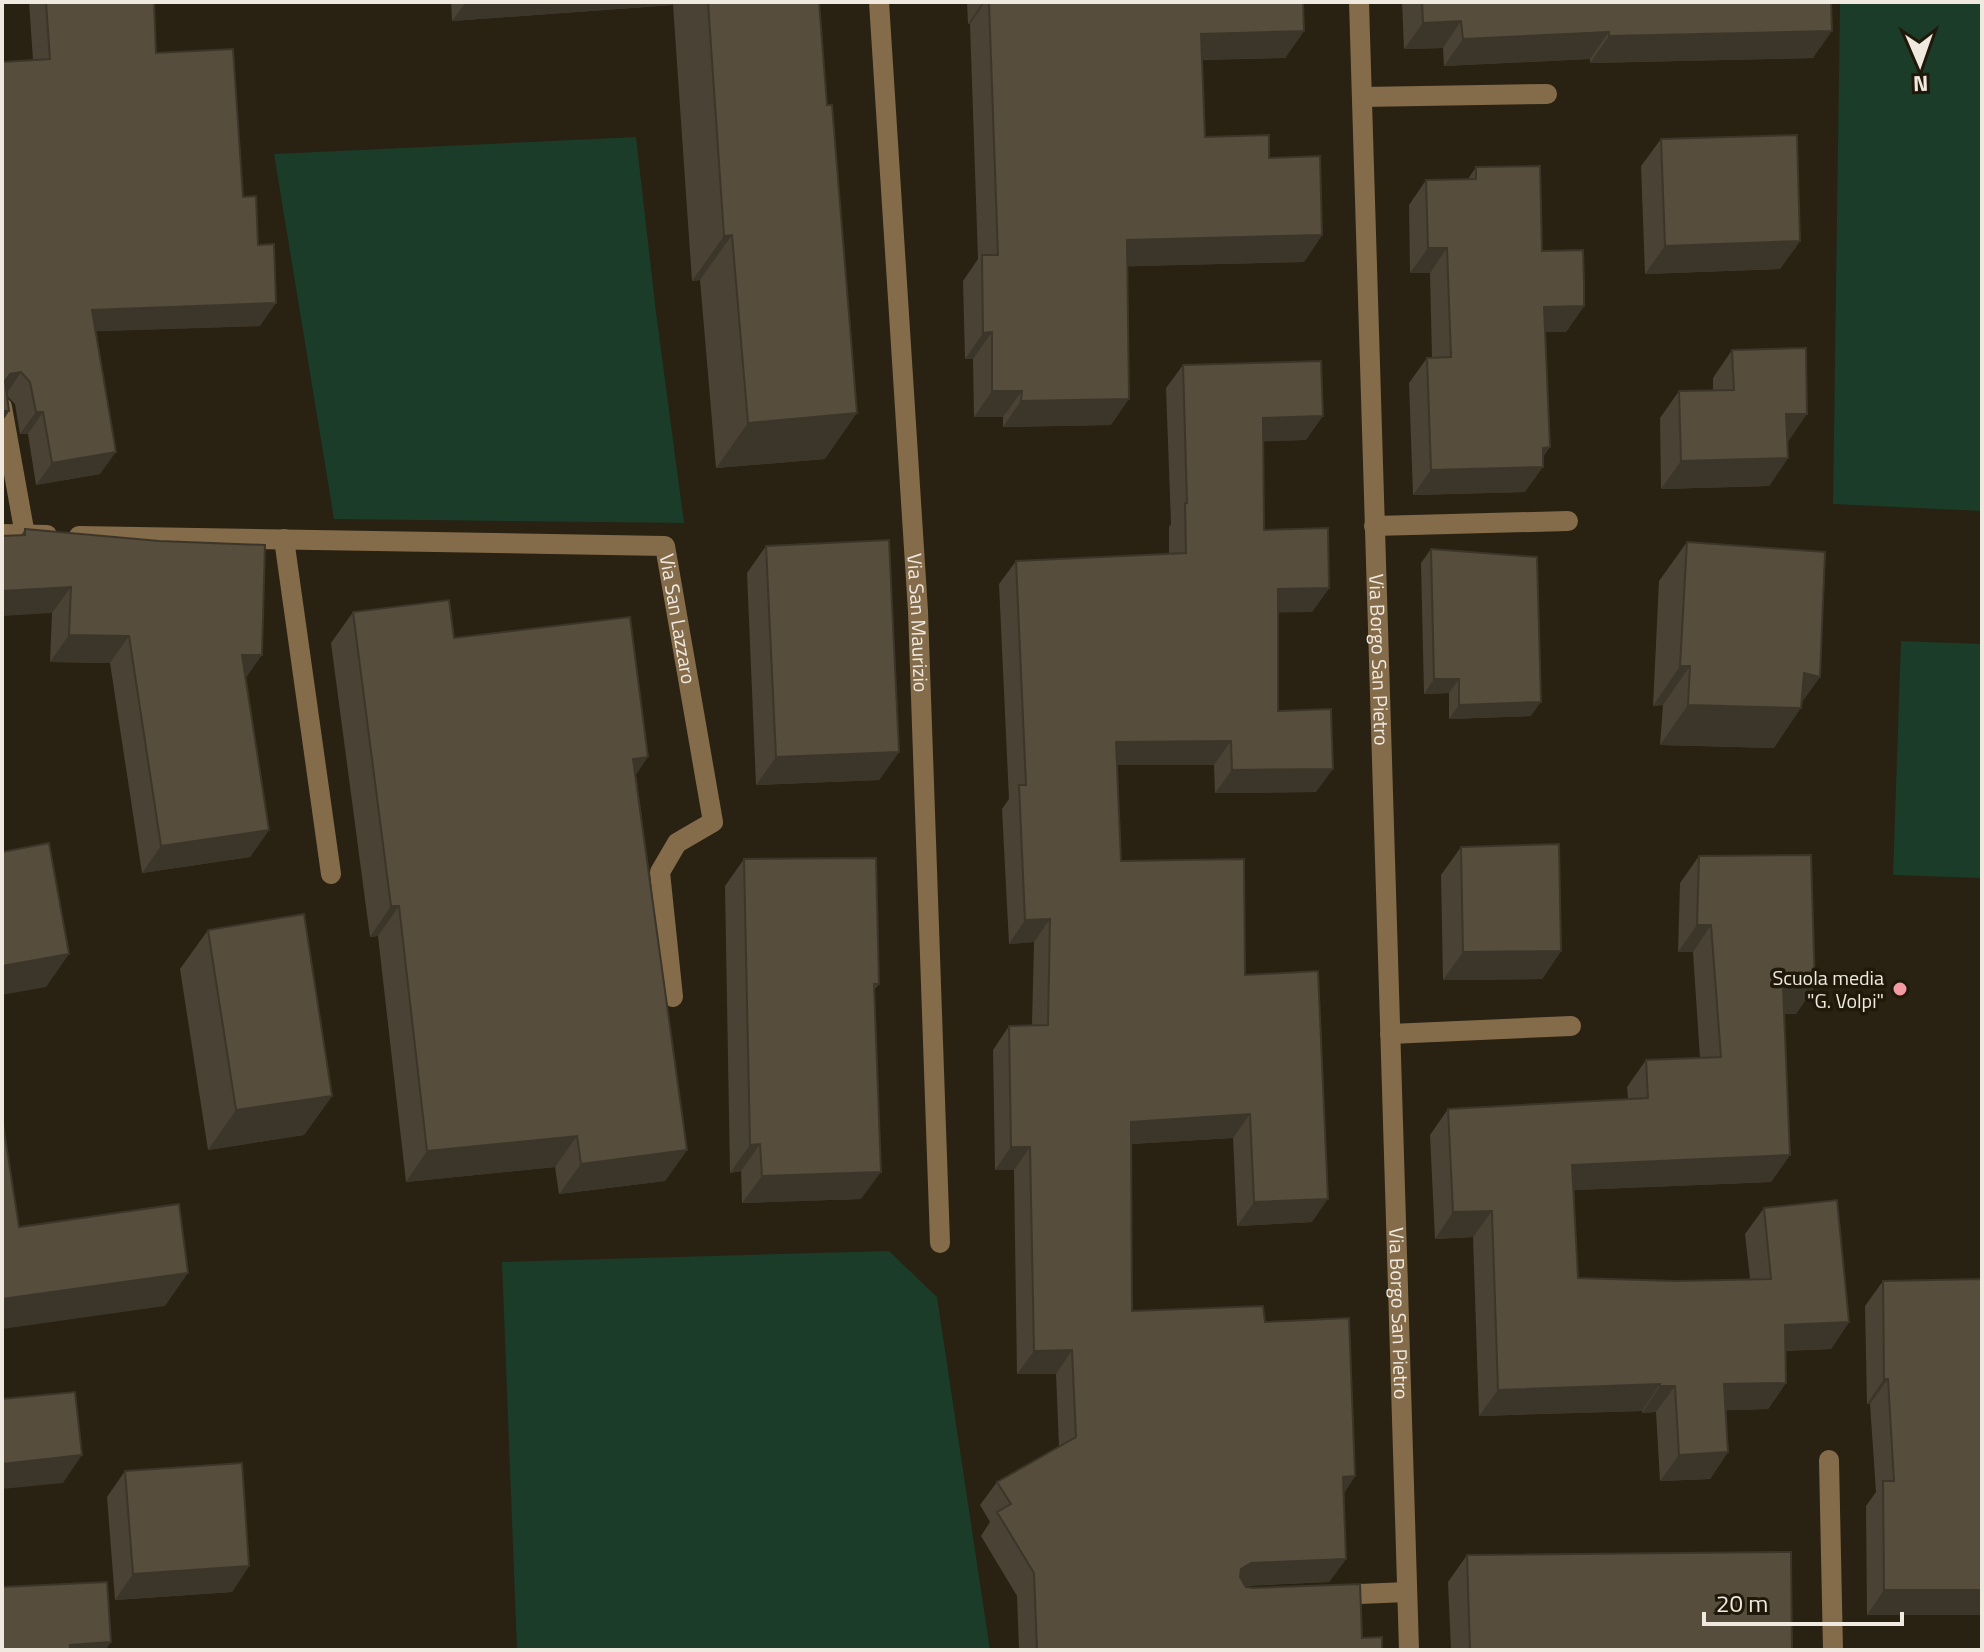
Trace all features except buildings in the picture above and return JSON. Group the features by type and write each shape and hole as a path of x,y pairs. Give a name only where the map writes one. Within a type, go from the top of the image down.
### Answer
{"street":[{"name":"Via San Maurizio","path":"879,2 918,611 940,1243"},
{"name":"Via Borgo San Pietro","path":"1359,2 1409,1650"},
{"path":"1362,97 1547,94"},
{"path":"2,407 25,535"},
{"path":"1374,526 1568,521"},
{"name":"Via San Lazzaro","path":"2,534 665,546 713,822 677,843 660,872 673,997"},
{"path":"284,539 331,874"},
{"path":"1390,1034 1571,1026"},
{"path":"1829,1460 1833,1650"},
{"path":"1314,1596 1407,1592"}],"green space":[{"path":"1840,2 1982,2 1982,511 1833,504"},
{"path":"636,137 684,523 334,519 274,154"},
{"path":"1901,641 1982,644 1982,878 1893,875"},
{"path":"889,1251 937,1297 990,1650 517,1650 502,1262"}],"place":[{"name":"Scuola media \"G. Volpi\"","path":"1900,989"}]}
